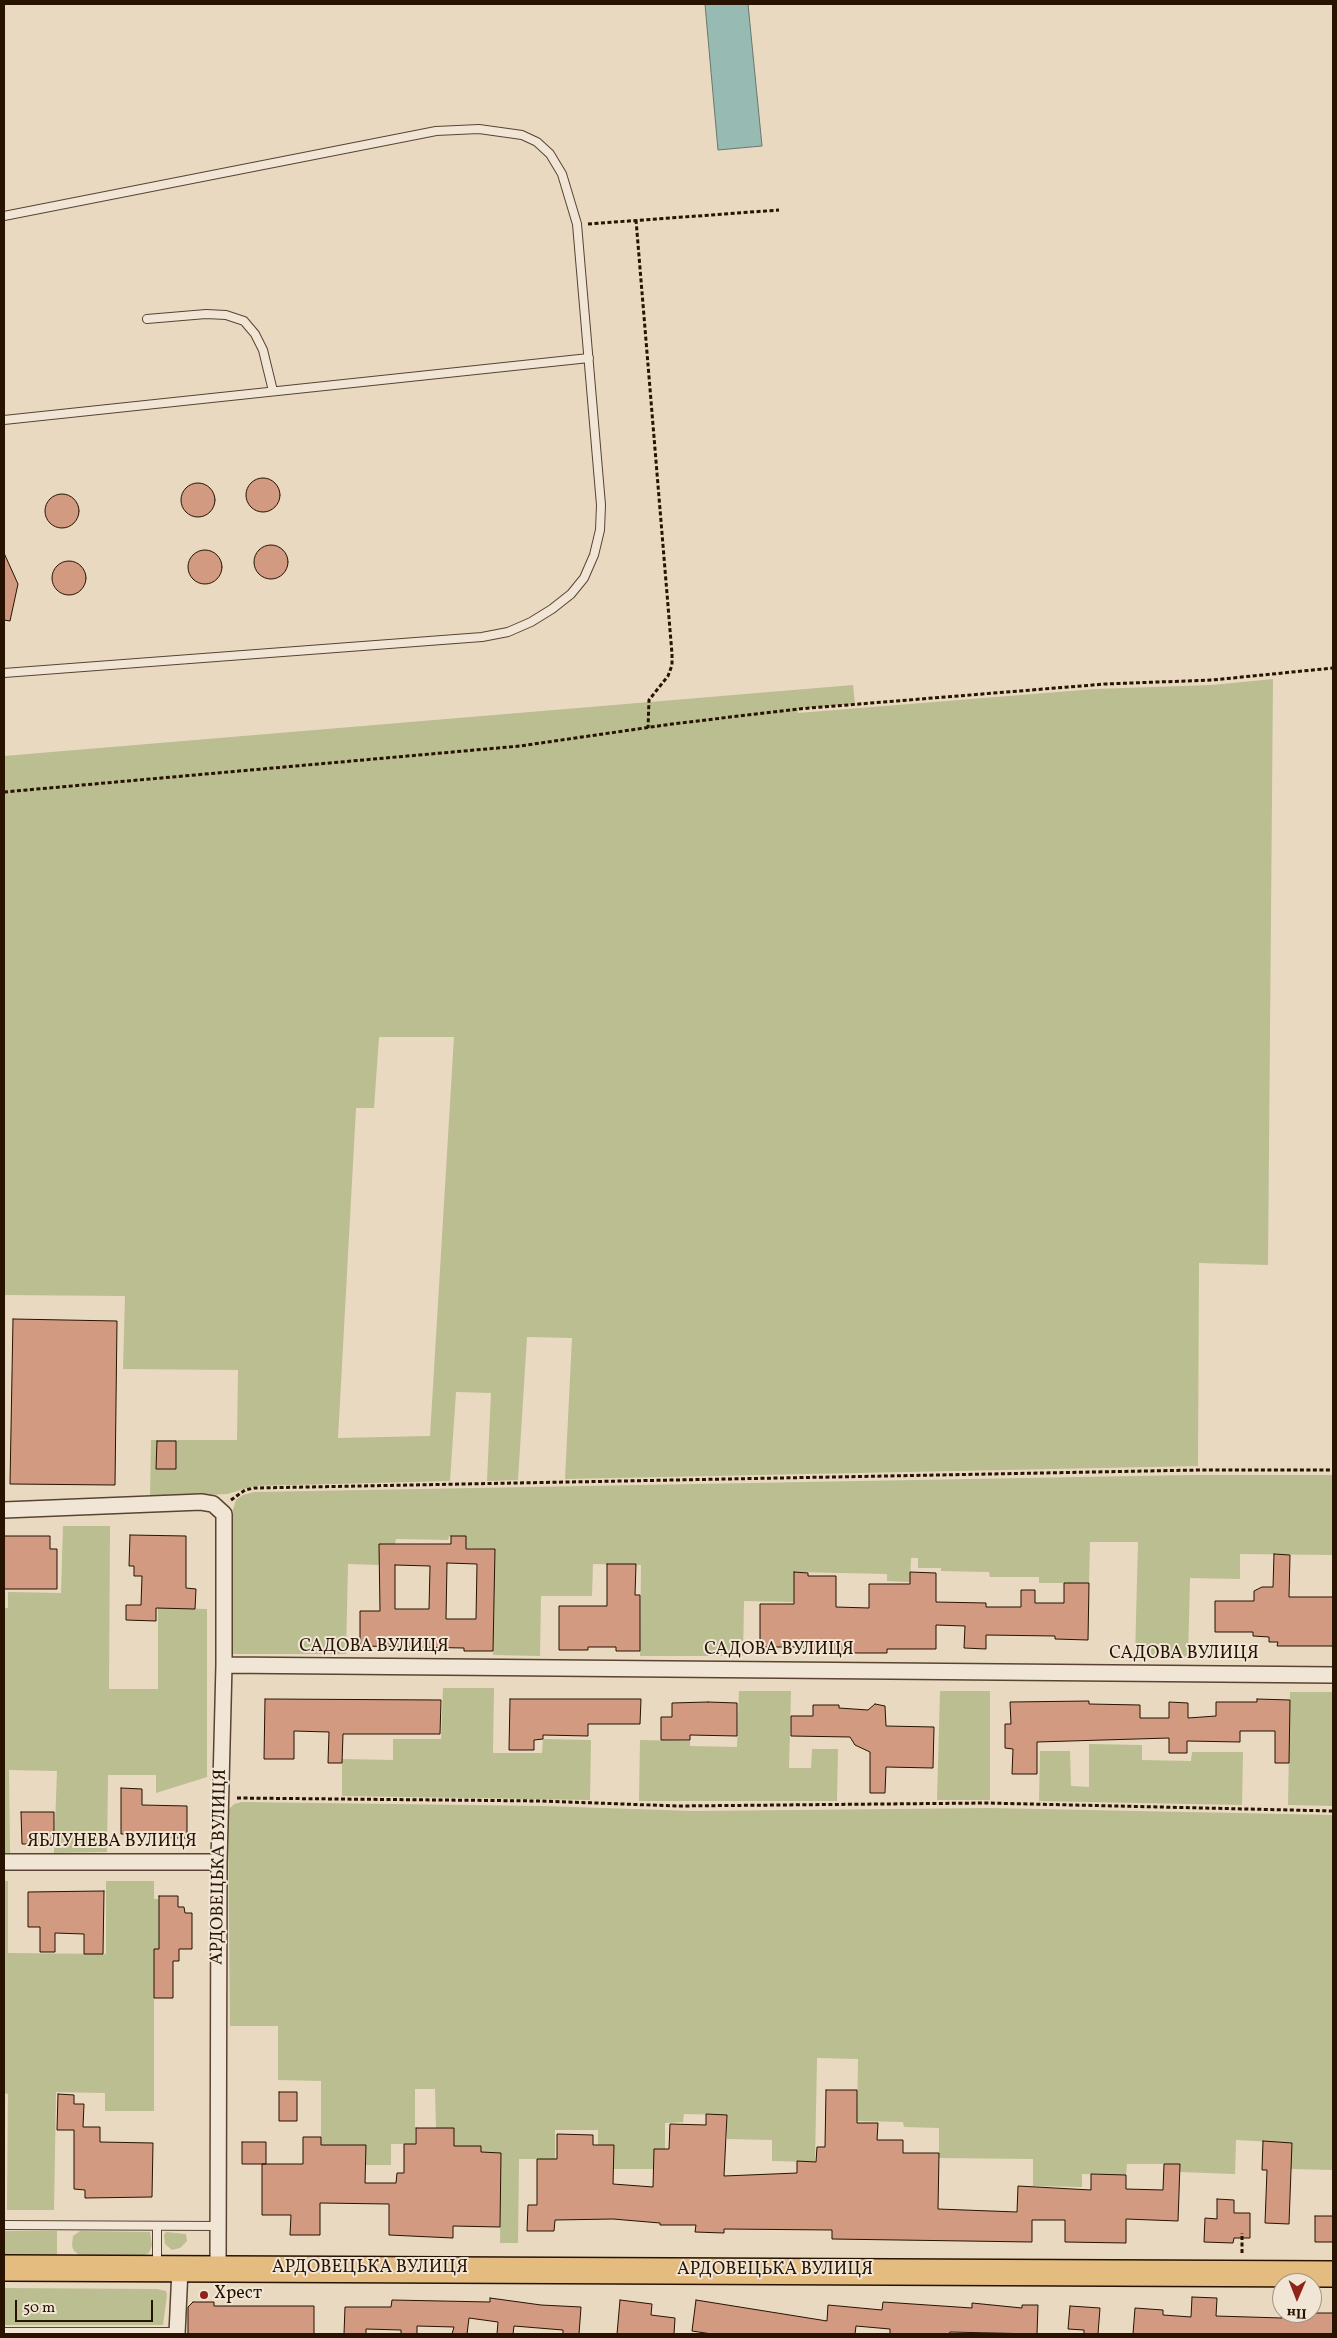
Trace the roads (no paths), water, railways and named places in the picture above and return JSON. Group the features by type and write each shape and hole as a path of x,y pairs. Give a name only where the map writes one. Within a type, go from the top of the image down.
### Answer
{"highway":[{"name":"АРДОВЕЦЬКА ВУЛИЦЯ","path":"4,2268 1333,2274"}],"street":[{"name":"АРДОВЕЦЬКА ВУЛИЦЯ","path":"4,1510 201,1502 214,1504 221,1509 225,1521 220,1862 218,2269"},
{"name":"САДОВА ВУЛИЦЯ","path":"224,1666 1333,1675"},
{"name":"ЯБЛУНЕВА ВУЛИЦЯ","path":"4,1862 220,1862"},
{"path":"169,2268 177,2333"}],"lane":[{"path":"4,216 436,131 479,129 522,134 537,142 550,154 564,181 577,224 601,505 600,530 594,555 584,578 564,599 531,622 508,632 482,637 4,673"},
{"path":"147,319 206,314 226,316 244,321 255,334 263,350 273,392"},
{"path":"4,420 589,358"},
{"path":"4,2225 218,2226"},
{"path":"157,2226 169,2268"},
{"path":"4,2332 177,2333"}],"water":[{"path":"705,4 748,4 762,146 718,150"}],"place":[{"name":"Хрест","path":"204,2295"}]}
